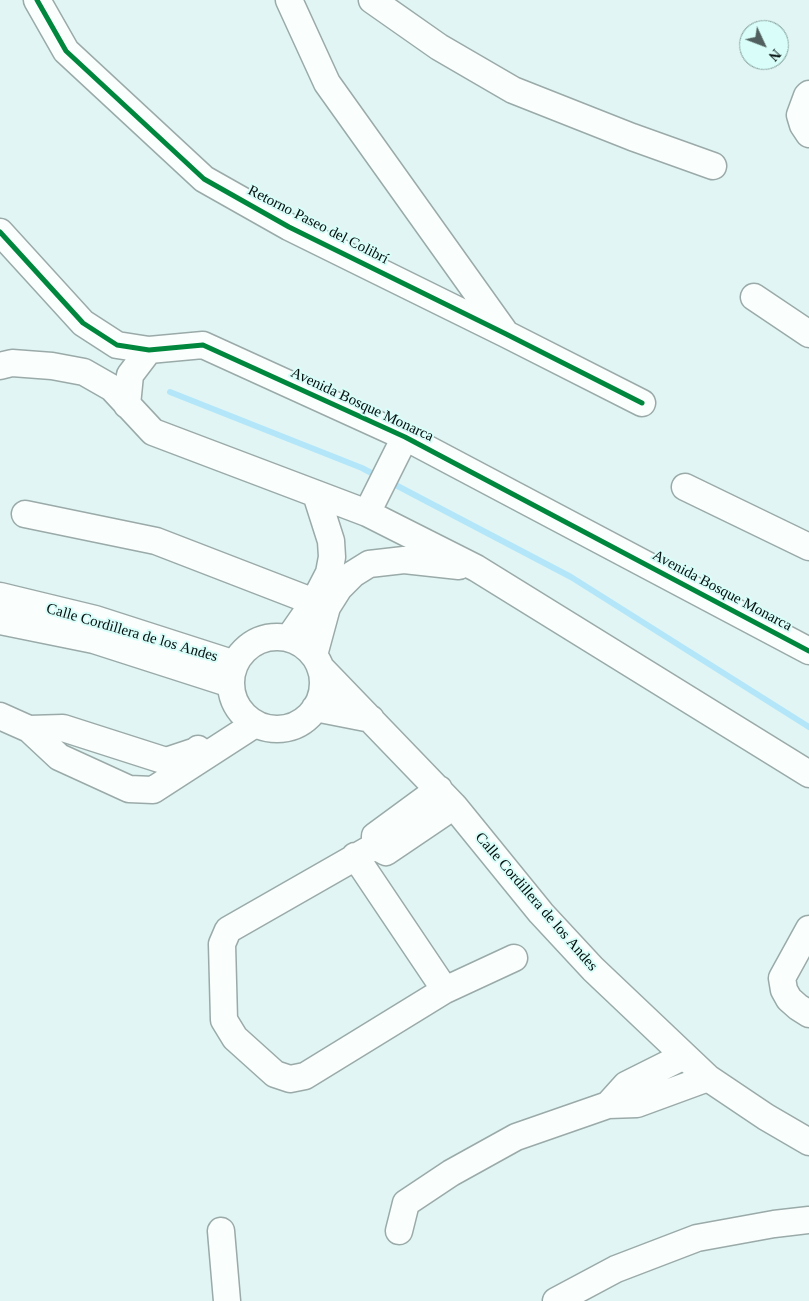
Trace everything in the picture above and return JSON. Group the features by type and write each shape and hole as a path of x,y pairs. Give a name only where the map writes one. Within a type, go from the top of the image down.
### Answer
{"street":[{"name":"Retorno Paseo del Colibrí","path":"37,0 66,51 204,179 290,227 642,403"},
{"name":"Retorno Paseo del Colibrí","path":"289,0 327,83 506,334"},
{"path":"372,0 439,47 513,90 632,137 713,166"},
{"path":"808,95 800,115 803,125 809,134"},
{"path":"0,226 0,232"},
{"name":"Avenida Bosque Monarca","path":"0,232 83,323 117,345 149,350 203,345 405,437 809,652"},
{"path":"754,296 809,334"},
{"path":"127,405 130,374 149,350"},
{"path":"0,366 12,363 52,366 84,372 112,388 153,432 316,494 372,503 809,774"},
{"path":"372,503 405,437"},
{"path":"685,487 809,547"},
{"path":"316,494 331,541 332,557 321,605 317,661 323,681 321,695 308,717 299,723 277,729 266,728 247,716 233,697 233,674 242,653 252,644 276,637 289,638 299,642 317,661"},
{"path":"25,514 156,541 321,605"},
{"path":"289,638 353,574 369,564 404,560 476,568"},
{"name":"Calle Cordillera de los Andes","path":"0,596 95,619 233,674"},
{"name":"Calle Cordillera de los Andes","path":"0,621 94,640 233,674"},
{"name":"Calle Cordillera de los Andes","path":"317,661 447,798 541,912 592,969 708,1078 766,1117 809,1142"},
{"path":"315,708 371,719"},
{"path":"0,716 29,729 59,757 129,789 153,790 247,716"},
{"path":"29,729 63,728 166,761 196,751 247,716"},
{"path":"447,798 386,852 365,851 228,930 222,944 224,1020 235,1038 275,1074 290,1079 305,1076 445,990 514,958"},
{"path":"365,851 445,990"},
{"path":"809,929 782,978 784,990 789,999 809,1014"},
{"path":"608,1105 626,1085 684,1056"},
{"path":"399,1231 406,1203 451,1173 516,1137 608,1105 638,1104 708,1078"},
{"path":"556,1301 616,1269 696,1238 774,1224 809,1220"},
{"path":"222,1231 227,1301"}],"waterway":[{"path":"170,392 362,468 379,477"},
{"path":"388,481 571,577 809,727"}],"cycle path":[{"path":"37,0 66,51 204,179 289,227 642,403"},
{"path":"0,232 83,323 117,345 149,350 203,345 405,437 809,651"}]}
